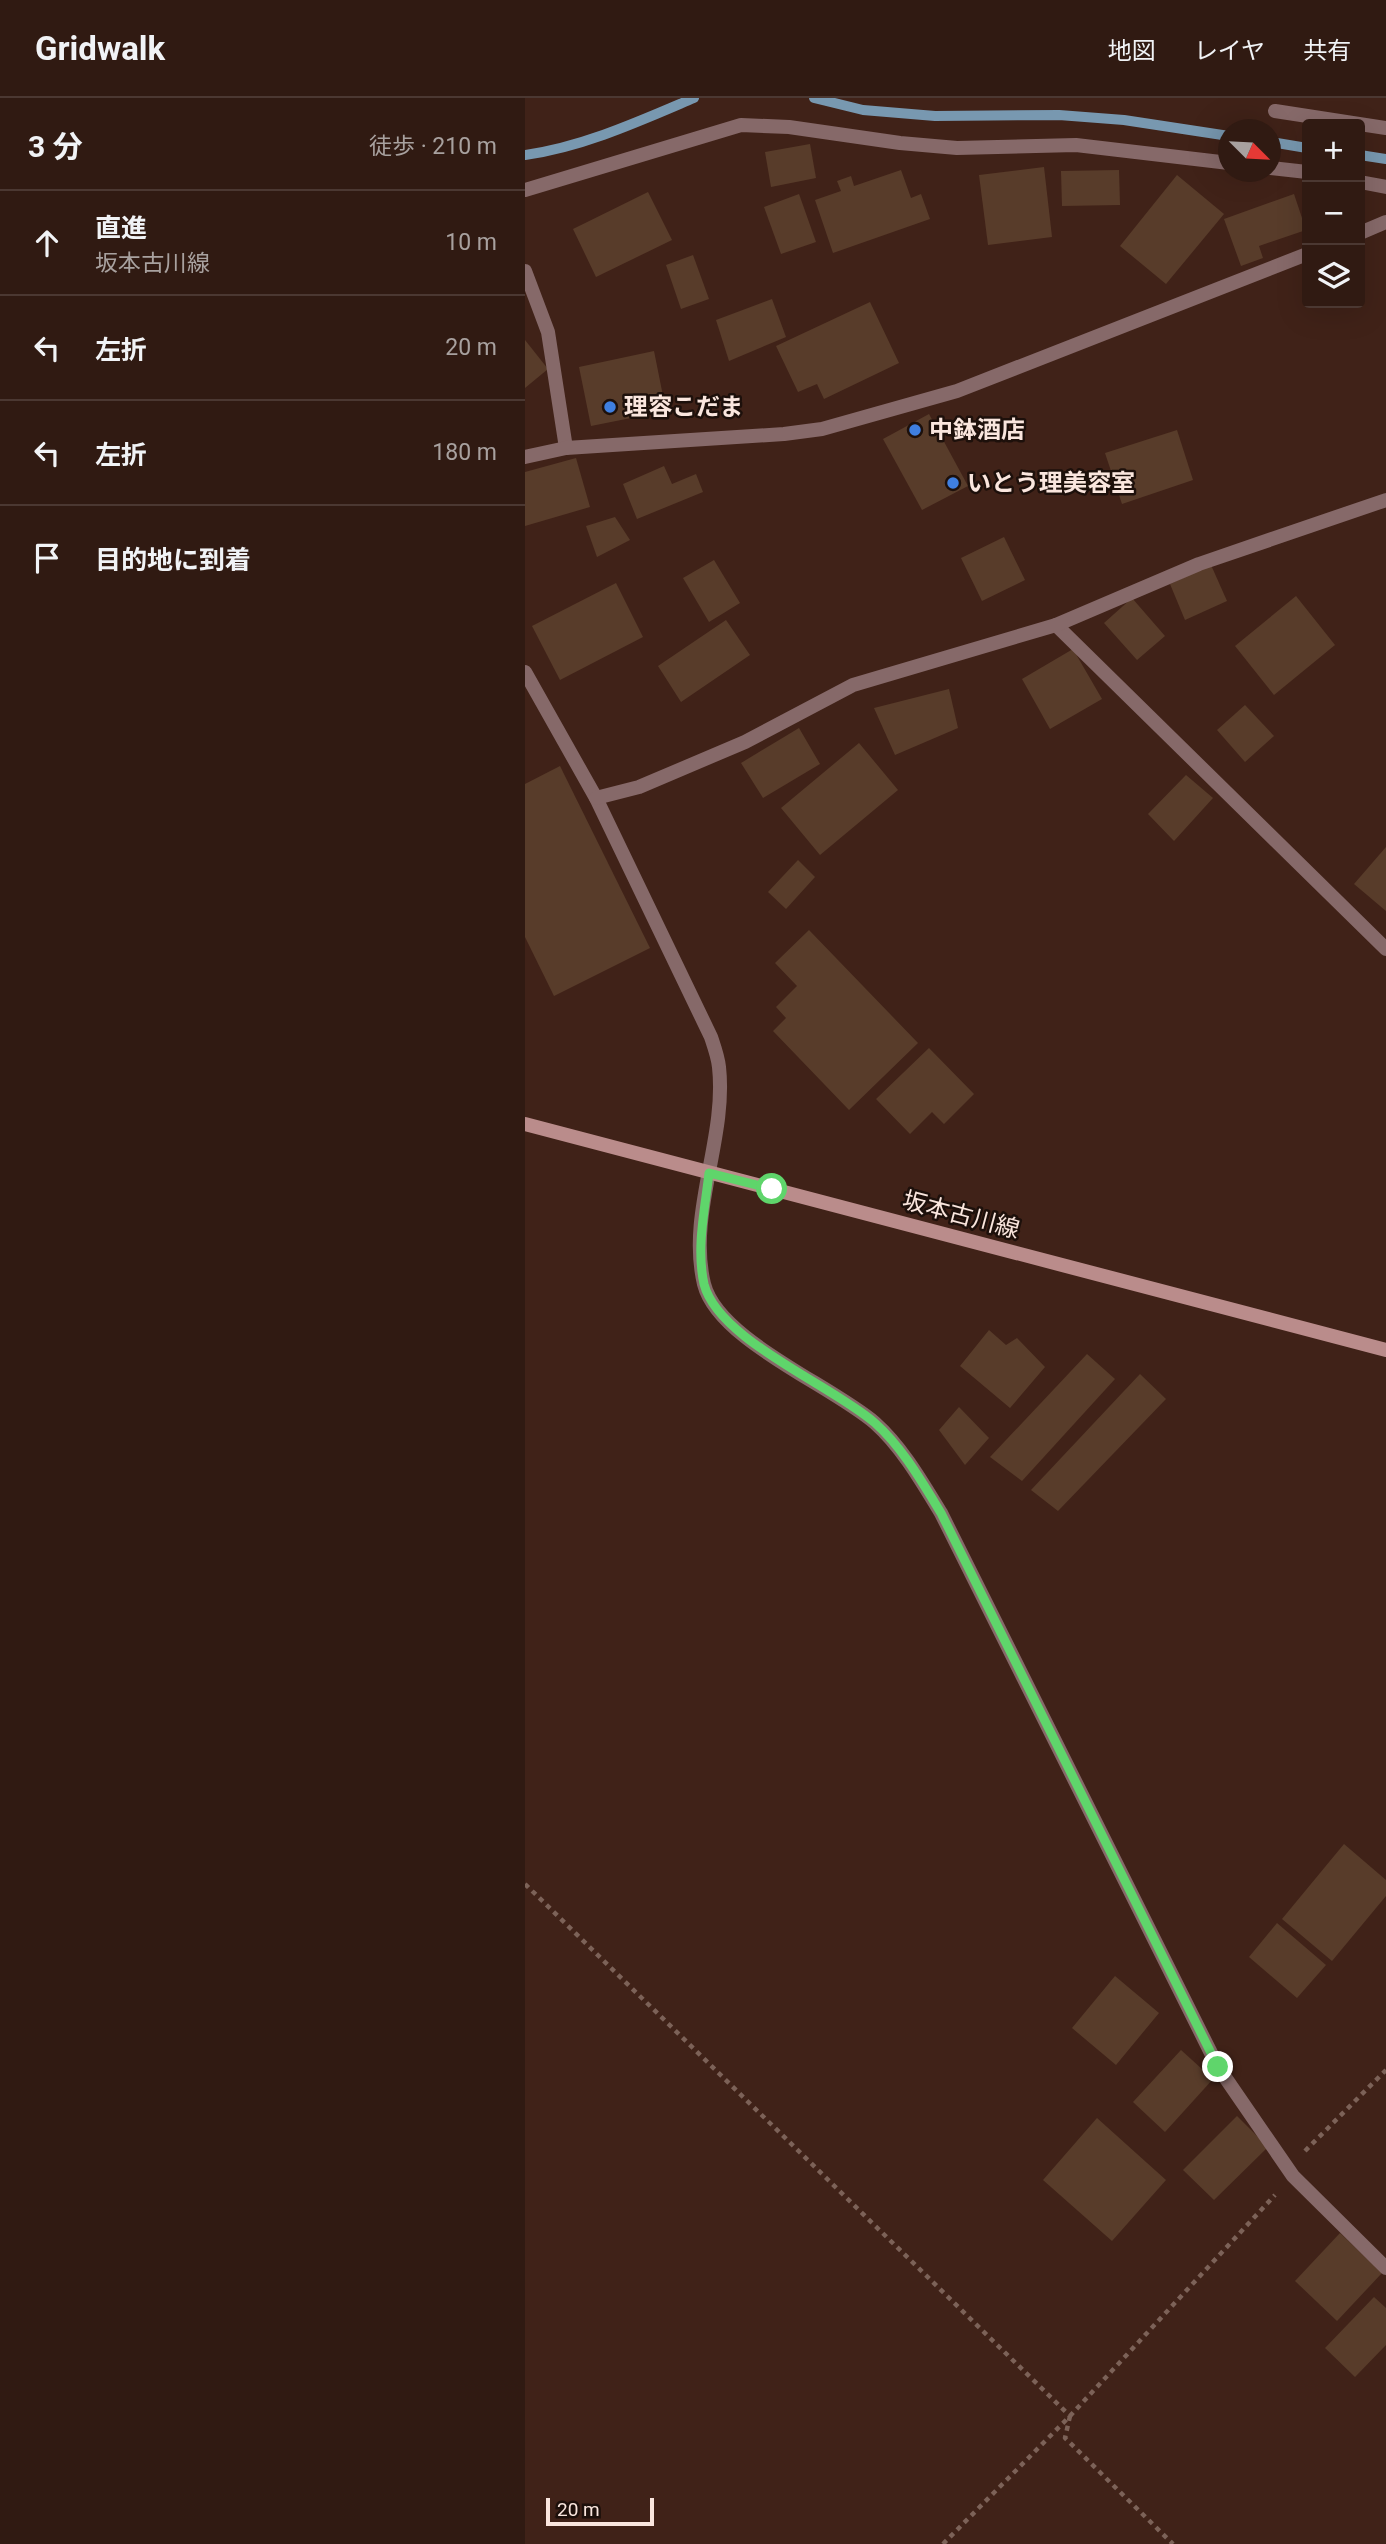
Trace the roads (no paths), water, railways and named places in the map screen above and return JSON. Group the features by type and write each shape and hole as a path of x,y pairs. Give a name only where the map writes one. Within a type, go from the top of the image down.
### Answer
{"main road":[{"name":"坂本古川線","path":"525,1124 1386,1350"}],"street":[{"path":"1275,111 1386,128"},
{"path":"525,190 741,125 789,127 900,143 957,148 1076,145 1218,162"},
{"path":"1281,169 1302,172"},
{"path":"1364,182 1386,187"},
{"path":"1365,231 1386,222"},
{"path":"525,457 566,448 822,429 957,391 1302,256"},
{"path":"525,271 548,332 566,448"},
{"path":"596,798 639,788 745,742 853,685 1056,625 1199,564 1386,500"},
{"path":"1056,625 1386,949"},
{"path":"525,672 596,798 711,1037 719,1067 701,1238 705,1286 730,1325 760,1349 842,1398 877,1424 910,1464 941,1513 1218,2067 1291,2172 1386,2268"}],"waterway":[{"path":"525,155 590,140 694,98"},
{"path":"814,98 863,110 935,116 1059,115 1124,120 1218,134"},
{"path":"1281,144 1302,147"},
{"path":"1365,156 1386,159"}],"place":[{"name":"理容こだま","path":"610,407"},
{"name":"中鉢酒店","path":"915,430"},
{"name":"いとう理美容室","path":"953,483"}]}
